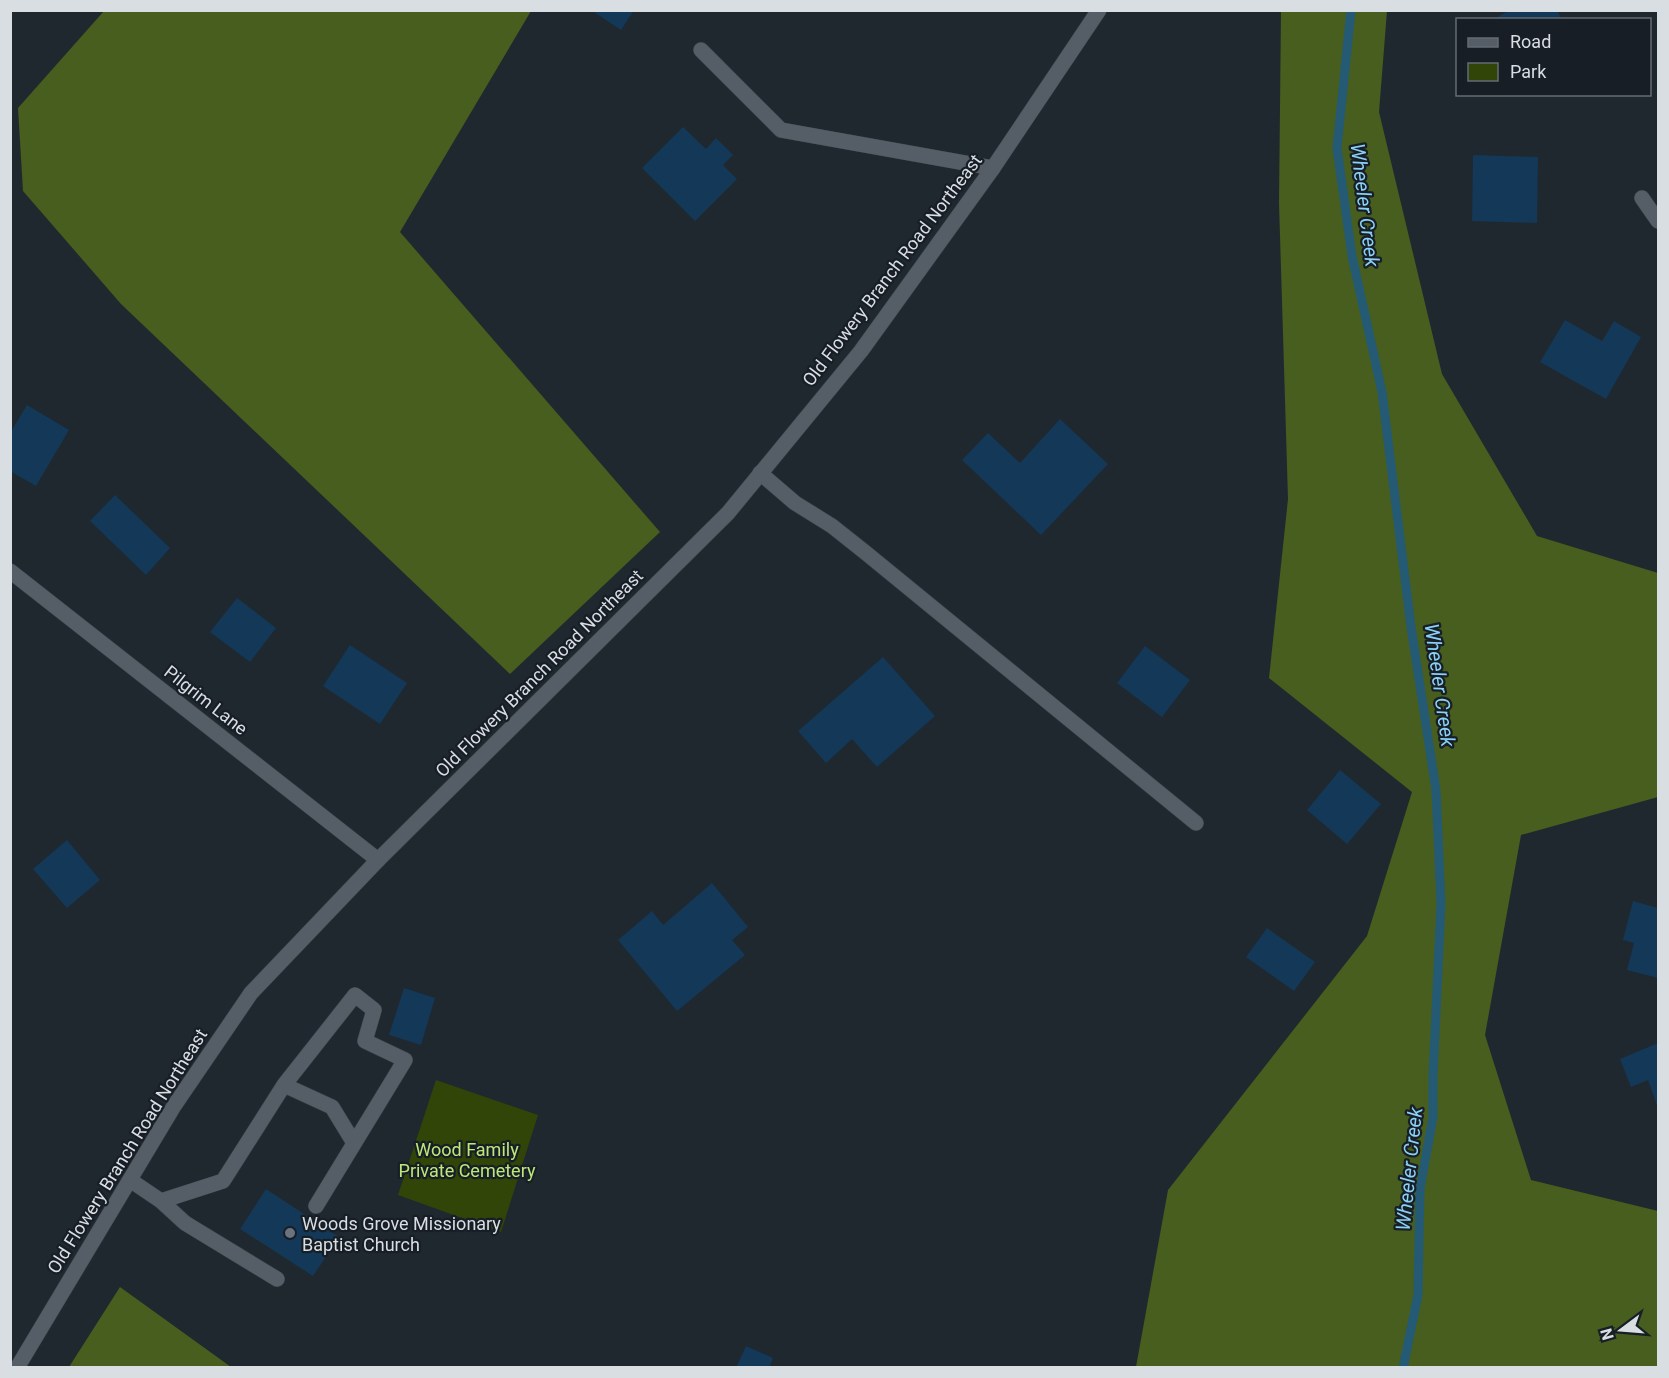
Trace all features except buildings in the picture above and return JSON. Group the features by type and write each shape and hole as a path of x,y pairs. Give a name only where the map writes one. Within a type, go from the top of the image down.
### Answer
{"street":[{"name":"Old Flowery Branch Road Northeast","path":"17,1368 174,1106 251,993 378,860 720,521 861,351 993,168 1099,10"},
{"path":"701,50 781,130 993,168"},
{"path":"1642,198 1659,222"},
{"path":"760,473 795,503 832,526 866,553 1196,823"},
{"name":"Pilgrim Lane","path":"10,572 378,860"},
{"path":"161,1201 223,1181 284,1085 355,995 374,1010 365,1041 405,1060 316,1206"},
{"path":"284,1085 332,1107 354,1143"},
{"path":"130,1180 161,1201 185,1223 276,1279"}],"green space":[{"path":"104,11 531,11 400,232 660,532 510,674 121,304 23,191 18,108"},
{"path":"1281,11 1387,11 1379,112 1442,374 1537,536 1658,573 1658,797 1521,835 1485,1035 1531,1180 1658,1211 1658,1367 1136,1367 1168,1190 1367,936 1412,792 1269,678 1288,499 1279,203"},
{"name":"Wood Family Private Cemetery","path":"436,1080 538,1115 501,1232 398,1195"},
{"path":"120,1287 231,1367 69,1367"}],"waterway":[{"name":"Wheeler Creek","path":"1351,10 1337,148 1352,256 1382,392 1411,627 1436,790 1441,904 1433,1117 1420,1189 1418,1295 1403,1368"}],"place":[{"name":"Woods Grove Missionary Baptist Church","path":"290,1233"}]}
